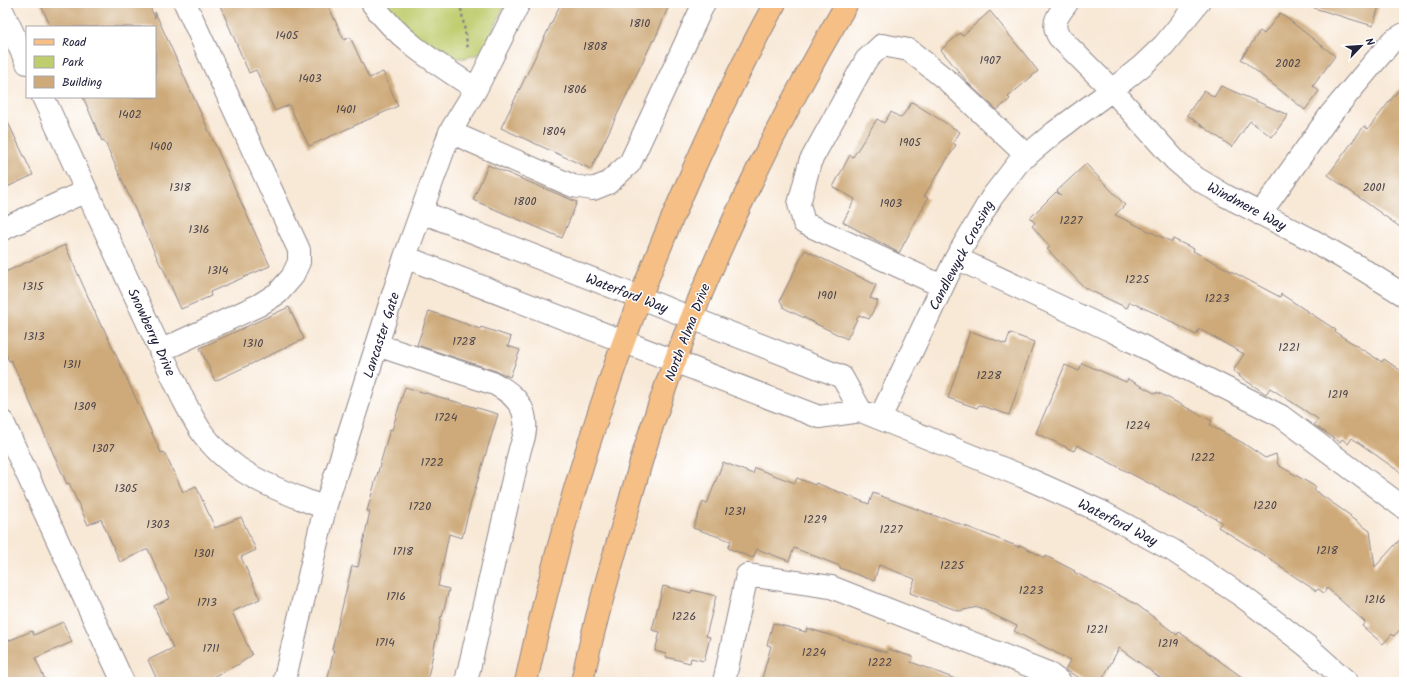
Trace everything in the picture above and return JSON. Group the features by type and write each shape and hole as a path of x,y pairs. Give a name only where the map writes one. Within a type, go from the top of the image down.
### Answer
{"main road":[{"path":"526,682 552,572 576,487 603,402 640,298 695,165 730,90 775,3"},
{"name":"North Alma Drive","path":"582,682 604,586 653,424 691,318 744,196 780,124 847,3"}],"street":[{"path":"160,351 260,305 278,293 292,277 299,262 299,250 185,3"},
{"path":"372,3 380,14 401,36 424,55 476,89"},
{"name":"Lancaster Gate","path":"284,682 326,508 405,257 450,132 476,89 519,3"},
{"path":"450,132 573,186 593,189 608,183 630,163 704,3"},
{"name":"Windmere Way","path":"1067,3 1055,21 1056,32 1112,90 1175,160 1196,178 1226,196 1312,240 1404,295"},
{"name":"Candlewyck Crossing","path":"870,415 956,258 992,197 1020,162 1055,132 1112,90 1164,45 1198,3"},
{"path":"3,12 26,62"},
{"path":"1260,214 1330,115 1392,41 1404,34"},
{"path":"942,286 804,223 799,204 810,162 866,60 882,46 908,50 950,82 1027,156"},
{"name":"Snowberry Drive","path":"43,98 160,351 183,399 202,433 220,453 237,468 276,489 326,508"},
{"path":"3,230 86,191"},
{"name":"Waterford Way","path":"422,212 842,377 870,415 1024,477 1100,511 1172,550 1242,596 1307,646 1347,682"},
{"path":"405,257 819,417 870,415"},
{"path":"956,258 1112,331 1281,416 1404,508"},
{"path":"377,345 495,384 507,391 516,400 523,411 526,424 525,437 520,449 466,682"},
{"path":"3,422 123,682"},
{"path":"724,682 747,575 831,587 1048,673 1060,682"}],"path":[{"path":"460,3 468,48"},
{"path":"463,50 474,46"}],"green space":[{"path":"382,3 506,3 482,53 465,58 446,58 416,37"}],"building":[{"path":"40,3 148,3 155,18 155,12 270,266 210,292 211,296 181,309 83,98 156,98 156,26 51,26"},
{"path":"219,3 327,3 344,40 350,37 369,78 383,72 398,106 309,146 289,105 275,111 256,70 249,73"},
{"path":"561,3 670,3 654,41 653,40 591,169 501,128"},
{"path":"1315,3 1380,3 1373,26 1314,8"},
{"path":"990,11 1038,71 1008,97 1010,99 997,110 969,84 941,50 960,33 962,36"},
{"path":"1280,13 1335,56 1313,86 1319,91 1305,110 1241,59 1260,31 1264,34"},
{"path":"1404,83 1404,230 1328,175 1364,126 1368,129"},
{"path":"1221,86 1288,115 1272,137 1250,121 1232,147 1187,115 1204,90 1214,97"},
{"path":"912,102 960,132 953,143 956,145 924,196 928,198 899,253 843,222 855,199 833,187 850,155 853,157 877,119 884,123 891,112 901,118"},
{"path":"3,112 33,175 3,189"},
{"path":"1086,164 1125,205 1115,215 1172,242 1173,239 1194,249 1193,251 1280,297 1281,294 1336,330 1335,332 1382,362 1384,359 1404,373 1404,475 1352,438 1348,444 1342,439 1340,442 1314,425 1318,419 1270,388 1266,394 1239,376 1240,375 1233,371 1244,354 1199,329 1196,335 1157,314 1130,302 1127,308 1085,288 1047,249 1050,247 1032,226 1035,223 1030,218 1056,192 1061,195 1057,191"},
{"path":"488,165 577,202 562,238 473,200"},
{"path":"65,245 161,453 164,452 183,492 196,486 215,528 241,517 256,550 241,557 260,599 232,612 252,655 239,664 202,682 158,682 148,660 173,648 154,606 170,598 148,549 120,562 101,519 88,525 69,483 67,484 11,360 9,361 3,348 3,273"},
{"path":"805,250 876,285 870,298 878,301 869,319 859,315 847,339 784,308 780,300"},
{"path":"289,307 304,339 215,381 200,348"},
{"path":"429,311 480,329 481,327 511,337 508,346 520,350 510,377 417,345"},
{"path":"970,331 1006,344 1010,333 1034,342 1009,415 979,405 977,408 948,398"},
{"path":"1082,363 1126,382 1128,379 1156,394 1157,392 1212,421 1210,425 1243,443 1265,458 1276,454 1278,465 1316,487 1314,490 1370,531 1375,567 1404,535 1404,625 1394,636 1392,634 1383,644 1362,626 1365,622 1327,588 1324,593 1318,589 1316,591 1279,566 1280,565 1218,527 1222,522 1077,445 1074,451 1036,433 1065,365 1079,371"},
{"path":"405,387 498,414 471,502 462,538 449,534 438,586 449,589 442,617 441,616 427,682 327,682 334,650 332,650 352,566 358,567 370,511 367,511 390,429 392,430"},
{"path":"723,462 753,474 755,468 795,483 797,478 815,485 816,483 869,504 873,493 941,518 942,517 1019,547 1020,545 1045,558 1046,556 1136,604 1177,635 1179,632 1249,682 1166,682 1119,648 1101,682 1087,682 1065,670 1070,660 1014,631 1017,626 978,607 959,611 910,593 915,579 879,565 874,581 794,548 789,561 757,549 753,558 728,548 731,541 693,528 703,502 707,504"},
{"path":"663,586 691,593 692,590 716,596 706,636 710,637 704,661 691,658 690,663 666,657 666,654 655,651 660,632 652,630"},
{"path":"63,622 72,642 35,658 46,682 3,682 3,643 32,631 34,635"},
{"path":"773,623 806,632 807,628 887,653 888,649 913,657 911,662 958,680 958,682 761,682 771,646 767,645"}]}
